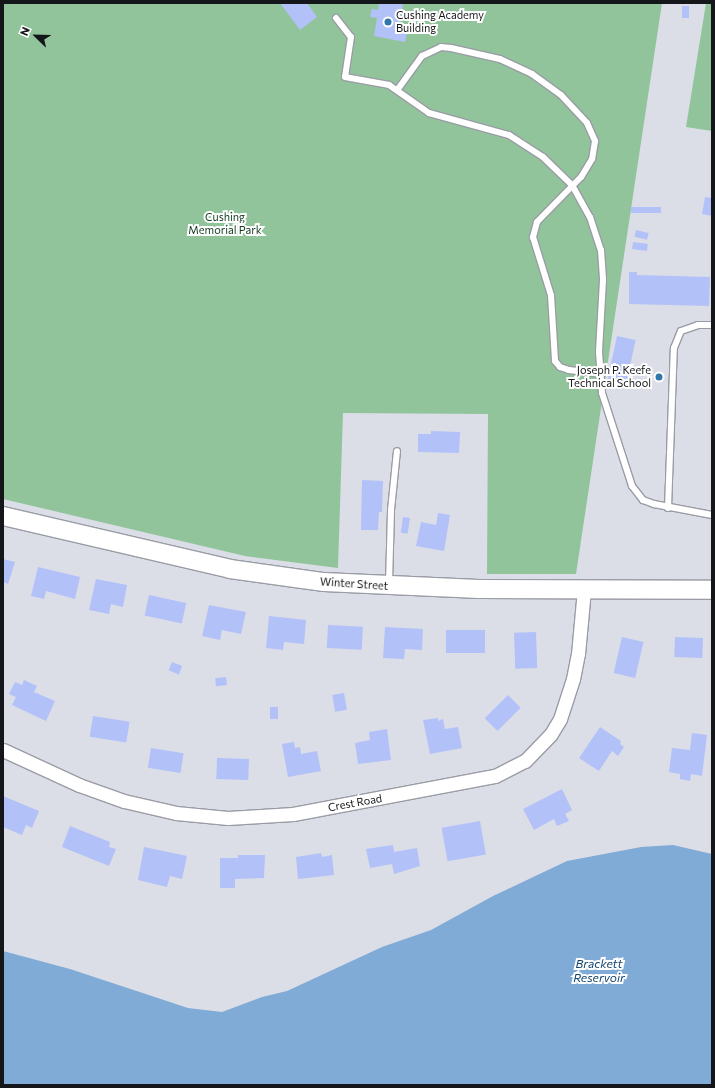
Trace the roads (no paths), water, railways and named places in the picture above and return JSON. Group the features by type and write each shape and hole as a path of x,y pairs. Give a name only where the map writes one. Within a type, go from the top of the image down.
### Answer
{"main road":[{"name":"Winter Street","path":"3,516 230,568 295,578 388,586 712,590"}],"street":[{"name":"Crest Road","path":"3,750 79,785 124,801 176,812 228,818 293,814 495,776 525,761 551,734 560,719 574,679 578,654 584,589"}],"lane":[{"path":"336,18 350,37 345,77 380,82 398,89 429,113 491,129 528,145 558,170 572,185 590,217 601,250 603,280 600,374 607,410 632,486 644,500 668,508 712,515"},
{"path":"398,89 422,56 441,47 500,59 532,74 575,108 593,132 595,141 592,159 572,185 537,222 533,237 551,295 552,352 555,361 560,367 569,370 600,374"},
{"path":"668,508 674,348 681,331 698,325 712,325"},
{"path":"388,586 391,510 397,451"}],"water":[{"name":"Brackett Reservoir","path":"673,845 712,854 712,1085 3,1085 3,951 70,969 188,1008 222,1012 262,997 287,991 382,947 431,930 493,896 567,861 641,847"}],"place":[{"name":"Cushing Academy Building","path":"388,22"},
{"name":"Joseph P. Keefe Technical School","path":"659,377"}],"park label":[{"name":"Cushing Memorial Park","path":"225,224"}]}
